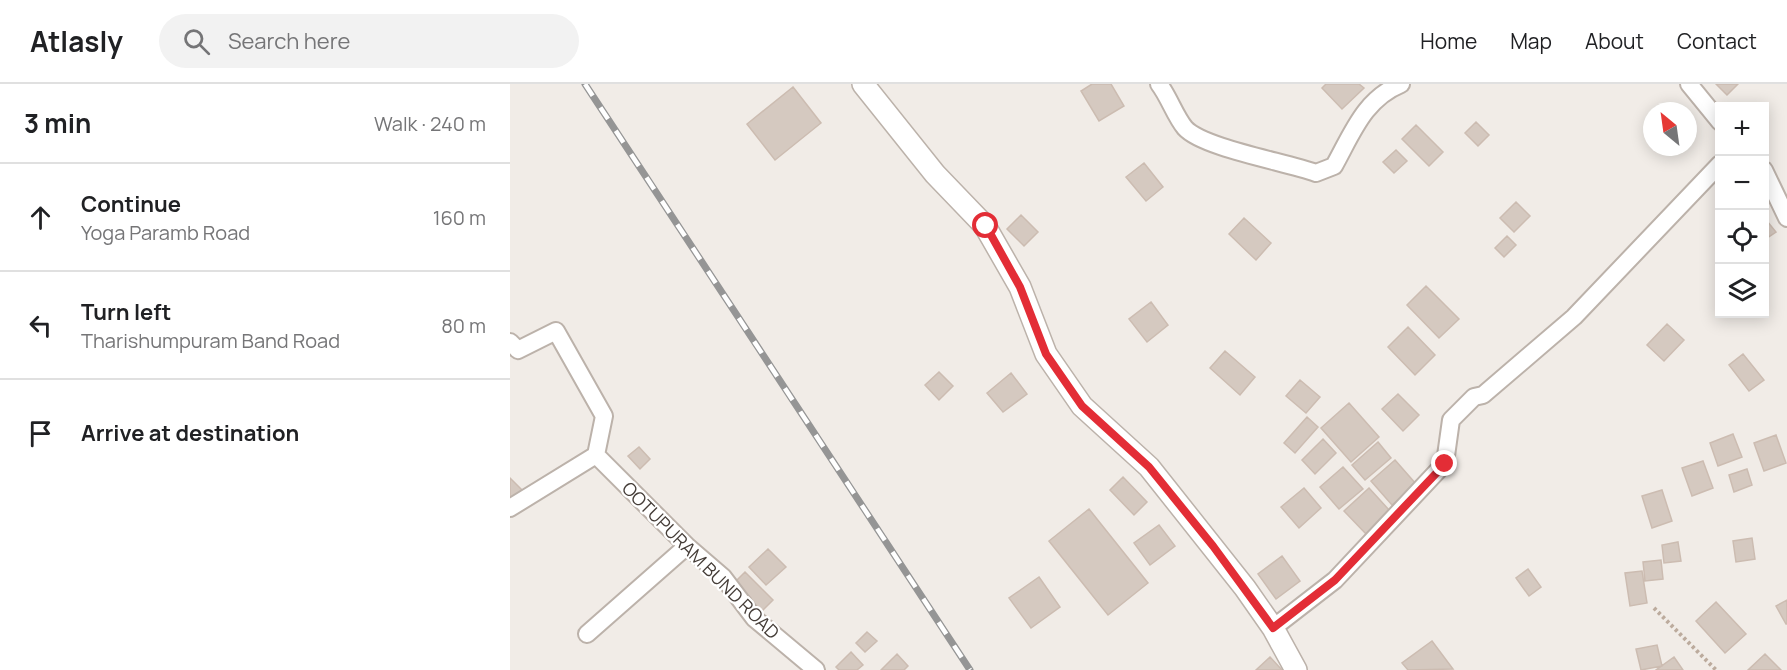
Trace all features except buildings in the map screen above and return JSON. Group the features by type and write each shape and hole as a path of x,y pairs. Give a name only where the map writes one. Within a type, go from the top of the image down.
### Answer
{"street":[{"path":"863,84 935,174 986,226 1020,287 1046,354 1082,406 1149,467 1213,546 1273,628 1296,670"},
{"path":"1159,84 1186,129 1222,147 1290,163 1316,174 1334,166 1354,126 1370,105 1390,88 1401,84"},
{"path":"1689,84 1715,117"},
{"path":"1273,628 1335,580 1445,464 1451,420 1474,398 1483,395 1574,317 1715,168"},
{"path":"1769,180 1787,218"},
{"path":"510,342 518,350 556,331 604,416 596,455 510,508"},
{"name":"OOTUPURAM BUND ROAD","path":"596,455 687,546 723,577 754,618 816,670"},
{"path":"587,634 687,546"}],"path":[{"path":"1654,608 1716,670"}],"railway":[{"path":"585,84 970,670"}],"route":[{"path":"986,226 1020,287 1046,354 1082,406 1149,467 1213,546 1273,628 1335,580 1445,464"}]}
